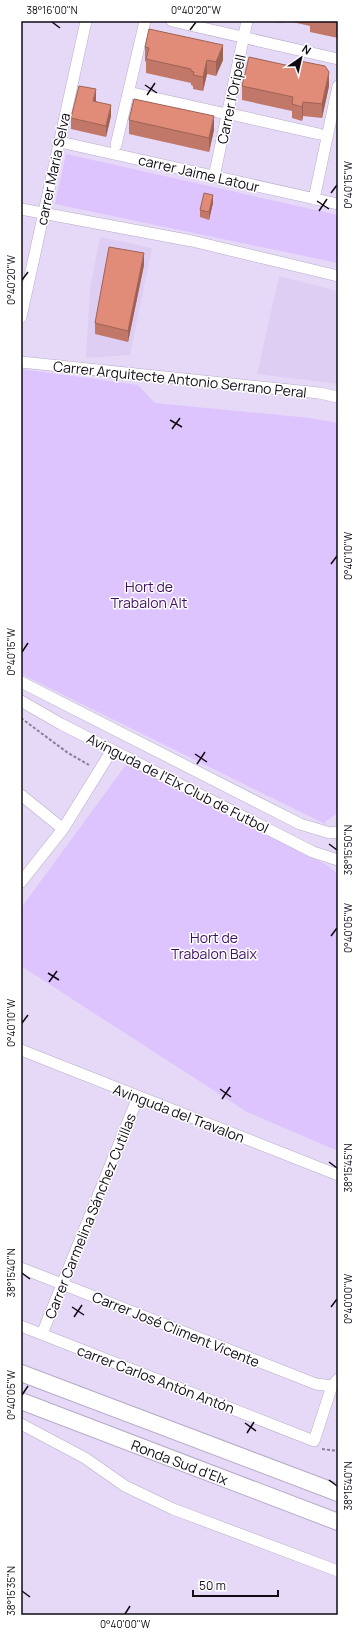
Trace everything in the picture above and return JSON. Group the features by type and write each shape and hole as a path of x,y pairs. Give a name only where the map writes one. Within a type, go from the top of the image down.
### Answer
{"highway":[{"name":"Ronda Sud d'Elx","path":"21,1373 338,1493"},
{"name":"Ronda Sud d'Elx","path":"21,1401 338,1522"}],"street":[{"name":"carrer Maria Selva","path":"21,317 86,21"},
{"path":"116,145 145,21"},
{"path":"172,21 338,59"},
{"name":"Carrer l'Oripell","path":"214,176 247,21"},
{"path":"314,199 338,86"},
{"path":"128,92 222,113"},
{"path":"235,116 319,134"},
{"name":"carrer Jaime Latour","path":"60,142 338,204"},
{"path":"21,209 192,241 338,276"},
{"name":"Carrer Arquitecte Antonio Serrano Peral","path":"21,362 296,391 338,397"},
{"name":"Avinguda de l'Elx Club de Futbol","path":"21,682 300,824 330,833 338,832"},
{"name":"Avinguda de l'Elx Club de Futbol","path":"21,701 112,750 314,852 338,860"},
{"path":"21,882 63,828 112,750"},
{"path":"21,795 63,828"},
{"name":"Avinguda del Travalon","path":"21,1050 138,1098 338,1175"},
{"name":"Carrer Carmelina Sánchez Cutillas","path":"42,1334 64,1284 138,1098"},
{"name":"Carrer José Climent Vicente","path":"21,1268 316,1384 335,1383"},
{"name":"carrer Carlos Antón Antón","path":"21,1326 314,1441 335,1383"},
{"path":"335,1383 338,1399"},
{"path":"21,1424 85,1458 125,1486 173,1509 338,1571"}],"path":[{"path":"21,718 68,754 99,772"}],"shaded area":[{"path":"100,237 152,248 130,355 86,358 90,289"},
{"path":"279,276 338,291 338,384 257,374"}],"green space":[{"path":"66,154 338,215 338,263 55,204"},
{"name":"Hort de Trabalon Alt","path":"21,369 138,385 155,403 310,418 338,423 338,813 326,821 325,824 21,674"},
{"name":"Hort de Trabalon Baix","path":"128,762 325,864 338,874 338,1151 247,1112 21,966 21,908"}],"building":[{"path":"326,21 338,21 338,23"},
{"path":"149,29 223,45 216,62 207,60 203,77 193,75 194,72 191,71 191,69 146,59 149,48 145,47"},
{"path":"249,57 299,68 300,61 325,66 329,72 322,104 303,102 302,107 292,104 293,97 242,86"},
{"path":"79,86 96,89 93,101 111,105 106,126 71,118"},
{"path":"134,99 214,116 209,138 129,120"},
{"path":"204,193 213,195 209,212 200,210"},
{"path":"109,247 144,253 128,331 95,323"}]}
